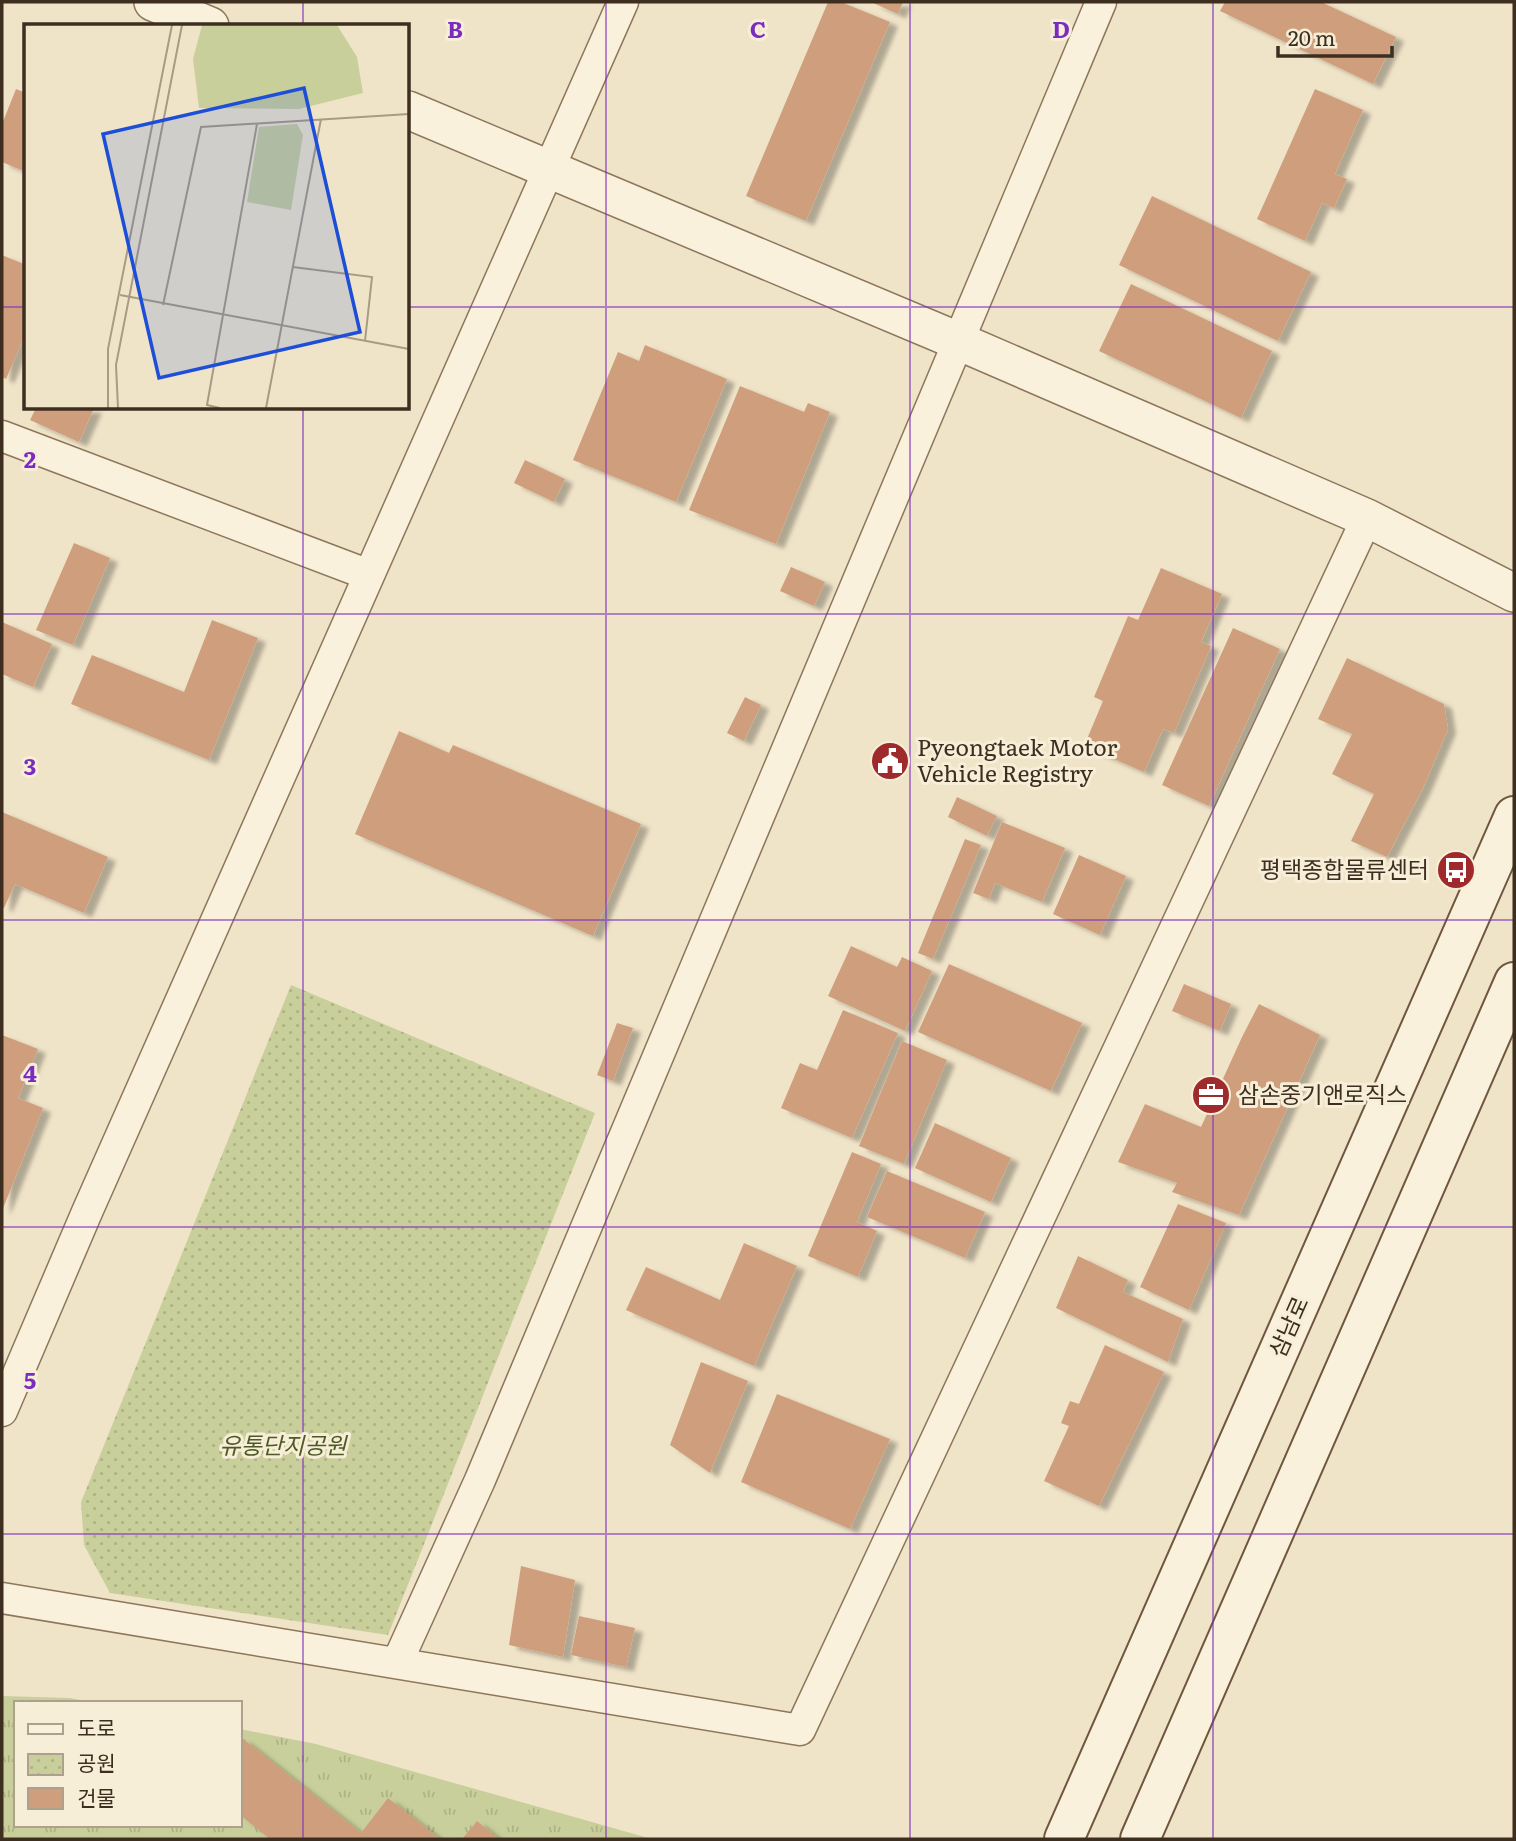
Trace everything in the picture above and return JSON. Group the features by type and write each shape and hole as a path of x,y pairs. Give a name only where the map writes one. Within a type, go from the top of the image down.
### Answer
{"main road":[{"name":"삼남로","path":"1064,1839 1514,816"},
{"path":"1140,1839 1514,982"}],"street":[{"path":"153,2 206,24"},
{"path":"2,1411 87,1212 623,2"},
{"path":"397,1663 480,1480 1101,2"},
{"path":"410,111 958,341 1367,518 1514,593"},
{"path":"2,436 369,575"},
{"path":"2,1598 800,1730 1367,518"}],"green space":[{"name":"유통단지공원","path":"291,985 595,1113 388,1635 110,1593 84,1545 81,1502"},
{"path":"2,1696 86,1701 14,1701 14,1827 242,1827 242,1729 316,1744 652,1839 2,1839"}],"building":[{"path":"828,2 841,2 890,22 806,221 746,196"},
{"path":"871,2 903,2 898,14"},
{"path":"1225,2 1321,2 1396,37 1373,84 1220,11"},
{"path":"16,89 24,92 24,171 2,162 2,124"},
{"path":"1315,89 1363,110 1335,174 1347,179 1334,208 1322,203 1305,241 1257,219"},
{"path":"1152,196 1311,272 1278,341 1119,265"},
{"path":"2,255 24,264 24,338 6,379 2,377"},
{"path":"1131,284 1272,351 1241,418 1099,351"},
{"path":"645,345 727,379 676,502 573,460 618,352 639,361"},
{"path":"740,386 804,412 808,403 830,412 776,544 689,510"},
{"path":"35,410 93,410 79,442 30,420"},
{"path":"525,460 565,479 554,502 514,483"},
{"path":"74,543 110,558 73,645 36,630"},
{"path":"791,567 825,582 814,606 780,591"},
{"path":"1161,568 1222,594 1201,642 1211,646 1174,733 1163,729 1144,772 1084,746 1103,701 1094,697 1128,616 1138,620"},
{"path":"212,620 258,638 209,760 71,704 92,655 184,692"},
{"path":"2,622 52,644 33,687 2,674"},
{"path":"1233,628 1280,649 1209,806 1162,785"},
{"path":"1347,658 1444,704 1448,729 1423,788 1387,857 1351,841 1374,794 1332,774 1352,734 1318,719"},
{"path":"745,697 761,705 744,741 727,733"},
{"path":"399,731 449,753 453,745 641,824 593,936 355,834"},
{"path":"957,797 997,816 987,836 948,817"},
{"path":"2,812 108,857 84,913 15,884 4,908 2,907"},
{"path":"1002,822 1065,848 1042,902 995,883 989,899 973,893"},
{"path":"965,839 981,845 933,959 918,953"},
{"path":"1079,855 1126,876 1100,935 1053,914"},
{"path":"851,946 897,967 902,957 932,971 905,1031 828,996"},
{"path":"949,964 1082,1023 1051,1091 918,1032"},
{"path":"1184,984 1231,1004 1220,1031 1172,1011"},
{"path":"1259,1004 1320,1035 1239,1215 1172,1192 1177,1183 1118,1162 1145,1104 1201,1127"},
{"path":"843,1010 898,1033 852,1138 781,1108 800,1063 817,1070"},
{"path":"617,1023 633,1028 613,1081 597,1075"},
{"path":"2,1035 38,1049 18,1098 43,1108 2,1211"},
{"path":"902,1041 947,1060 904,1164 859,1146"},
{"path":"935,1123 1011,1158 991,1202 915,1168"},
{"path":"852,1152 881,1164 857,1222 877,1231 858,1277 808,1256"},
{"path":"887,1171 985,1212 965,1258 867,1217"},
{"path":"1178,1204 1226,1223 1189,1310 1140,1287"},
{"path":"744,1243 797,1266 754,1366 626,1310 646,1267 720,1300"},
{"path":"1078,1256 1128,1280 1123,1292 1183,1319 1168,1362 1056,1308"},
{"path":"1105,1345 1164,1372 1099,1506 1044,1481 1069,1426 1061,1423 1070,1401 1079,1404"},
{"path":"701,1362 748,1381 710,1473 670,1445"},
{"path":"777,1394 890,1439 850,1529 741,1482"},
{"path":"521,1566 575,1580 563,1657 509,1645"},
{"path":"579,1616 635,1628 626,1667 571,1655"},
{"path":"242,1738 361,1833 388,1798 440,1839 270,1839 242,1817"},
{"path":"477,1821 499,1839 462,1839"}],"place":[{"name":"Pyeongtaek Motor Vehicle Registry","path":"890,761"},
{"name":"평택종합물류센터","path":"1456,870"},
{"name":"삼손중기앤로직스","path":"1211,1095"}]}
